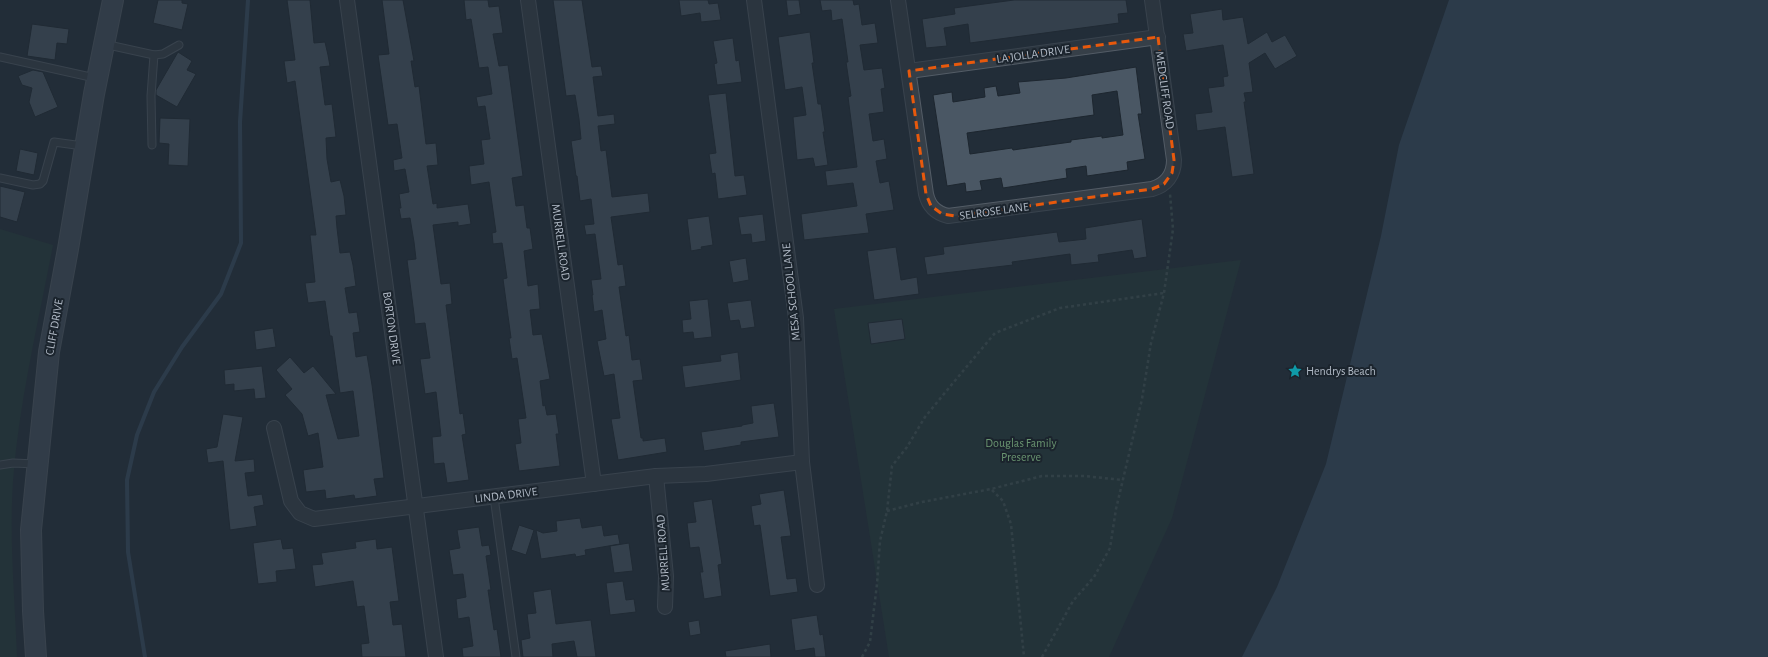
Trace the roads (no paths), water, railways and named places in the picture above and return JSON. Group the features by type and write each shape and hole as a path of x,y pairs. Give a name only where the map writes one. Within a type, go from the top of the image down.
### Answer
{"main road":[{"name":"CLIFF DRIVE","path":"36,657 32,611 31,530 36,464 49,352 97,79 113,0"}],"street":[{"name":"BORTON DRIVE","path":"346,0 436,657"},
{"name":"MURRELL ROAD","path":"528,0 594,484"},
{"name":"MESA SCHOOL LANE","path":"754,0 796,318 802,462 817,585"},
{"name":"SELROSE LANE","path":"898,0 926,194 931,206 942,214 955,216 1152,189 1164,184 1169,179"},
{"name":"MEDCLIFF ROAD","path":"1152,0 1174,160 1174,166 1169,179"},
{"name":"LA JOLLA DRIVE","path":"909,71 1158,37"},
{"name":"LINDA DRIVE","path":"274,428 291,501 295,508 307,517 322,519 656,476 706,474 802,462"},
{"name":"MURRELL ROAD","path":"656,476 666,576 665,607"}],"lane":[{"path":"104,44 154,55 167,52 179,45"},
{"path":"152,145 151,96 154,55"},
{"path":"0,57 97,79"},
{"path":"0,178 33,185 40,184 43,181 54,142 85,147"},
{"path":"0,465 13,463 36,464"},
{"path":"494,497 516,657"}],"water":[{"path":"1449,0 1768,0 1768,657 1242,657 1277,587 1326,464 1381,236 1399,145"}],"waterway":[{"path":"145,657 128,552 127,480 137,435 154,392 182,347 221,294 241,243 240,122 248,0"}],"place":[{"name":"Hendrys Beach","path":"1295,371"}],"park label":[{"name":"Douglas Family Preserve","path":"1021,450"}]}
